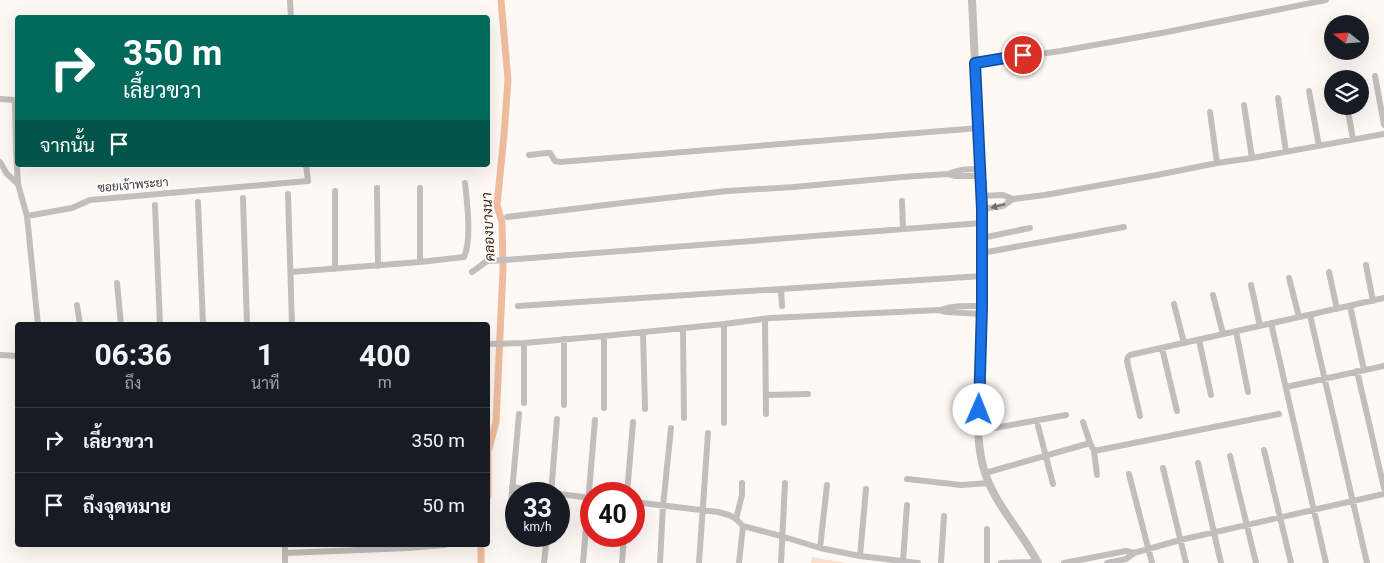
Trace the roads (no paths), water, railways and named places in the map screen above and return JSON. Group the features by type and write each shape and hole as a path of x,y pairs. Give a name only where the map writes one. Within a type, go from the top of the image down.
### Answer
{"street":[{"path":"290,0 292,15"},
{"path":"972,0 982,209 982,310 978,431 981,460 997,499 1030,547 1038,563 1001,563"},
{"path":"975,63 1054,52 1160,33 1326,0"},
{"path":"1375,76 1384,125"},
{"path":"1309,91 1318,146"},
{"path":"0,98 15,100"},
{"path":"1278,98 1286,152"},
{"path":"1244,105 1252,158"},
{"path":"1210,112 1217,163"},
{"path":"1348,115 1353,139"},
{"path":"529,155 547,153 555,161 560,162 979,128"},
{"path":"982,209 1003,206 1013,199 1045,195 1384,134"},
{"path":"0,162 7,174 18,184"},
{"path":"17,167 18,184 26,216 38,322"},
{"name":"ซอยเจ้าพระยา","path":"26,216 72,208 90,200 308,181 306,167"},
{"path":"507,217 727,191 948,174 964,169 980,173"},
{"path":"291,272 378,266 464,257 468,222 465,183"},
{"path":"377,188 378,266"},
{"path":"420,188 420,262"},
{"path":"334,191 335,269"},
{"path":"288,194 292,322"},
{"path":"981,196 1003,195 1013,199"},
{"path":"243,198 246,322"},
{"path":"902,201 903,229"},
{"path":"198,202 203,322"},
{"path":"155,205 160,322"},
{"path":"472,272 487,261 982,223"},
{"path":"982,253 1054,238 1124,227"},
{"path":"982,238 1030,228"},
{"path":"1366,265 1373,301"},
{"path":"1329,272 1337,309"},
{"path":"518,306 982,276"},
{"path":"1289,278 1299,317"},
{"path":"117,283 121,322"},
{"path":"1251,286 1260,326"},
{"path":"781,289 782,306"},
{"path":"1213,295 1222,334"},
{"path":"1140,416 1127,361 1130,355 1384,298"},
{"path":"1174,304 1184,343"},
{"path":"78,305 80,322"},
{"path":"490,344 604,336 764,319 939,310 957,306 982,310"},
{"path":"1350,306 1360,370 1384,488"},
{"path":"1310,314 1367,563"},
{"path":"764,319 766,414"},
{"path":"1271,323 1326,563"},
{"path":"724,324 724,423"},
{"path":"683,328 684,418"},
{"path":"1236,331 1248,392"},
{"path":"643,332 644,409"},
{"path":"604,336 604,408"},
{"path":"564,339 564,404"},
{"path":"1199,340 1212,395"},
{"path":"524,343 524,403"},
{"path":"1162,348 1177,411"},
{"path":"0,355 15,356"},
{"path":"1286,387 1384,366"},
{"path":"766,394 808,394"},
{"path":"512,482 519,414"},
{"path":"978,431 1066,414"},
{"path":"1094,451 1279,414"},
{"path":"553,482 557,419"},
{"path":"591,482 595,420"},
{"path":"628,482 633,422"},
{"path":"1083,422 1094,451 1097,474"},
{"path":"1038,426 1053,484"},
{"path":"660,563 663,506 671,428"},
{"path":"699,563 708,433"},
{"path":"985,472 1090,443"},
{"path":"1264,450 1291,563"},
{"path":"1230,456 1256,563"},
{"path":"1198,463 1221,563"},
{"path":"1163,468 1186,563"},
{"path":"1129,474 1152,563"},
{"path":"907,479 962,485 989,483"},
{"path":"736,519 742,495 742,483"},
{"path":"781,563 785,483"},
{"path":"820,548 827,485"},
{"path":"860,556 866,489"},
{"path":"1107,563 1126,558 1148,548 1180,540 1384,494"},
{"path":"645,504 718,512 736,519 742,526 820,548 860,556 918,563"},
{"path":"903,561 907,505"},
{"path":"941,563 944,516"},
{"path":"739,563 742,526"},
{"path":"987,529 987,563"},
{"path":"286,547 286,563"},
{"path":"286,554 328,549 408,547"},
{"path":"544,563 546,547"},
{"path":"583,563 585,547"},
{"path":"622,563 623,547"},
{"path":"1064,563 1097,560 1126,551 1134,553"}],"waterway":[{"name":"คลองบางนา","path":"490,444 496,422 503,269 502,222 497,205 508,80 501,0"},
{"name":"คลองบางนา","path":"481,547 481,563"}]}
